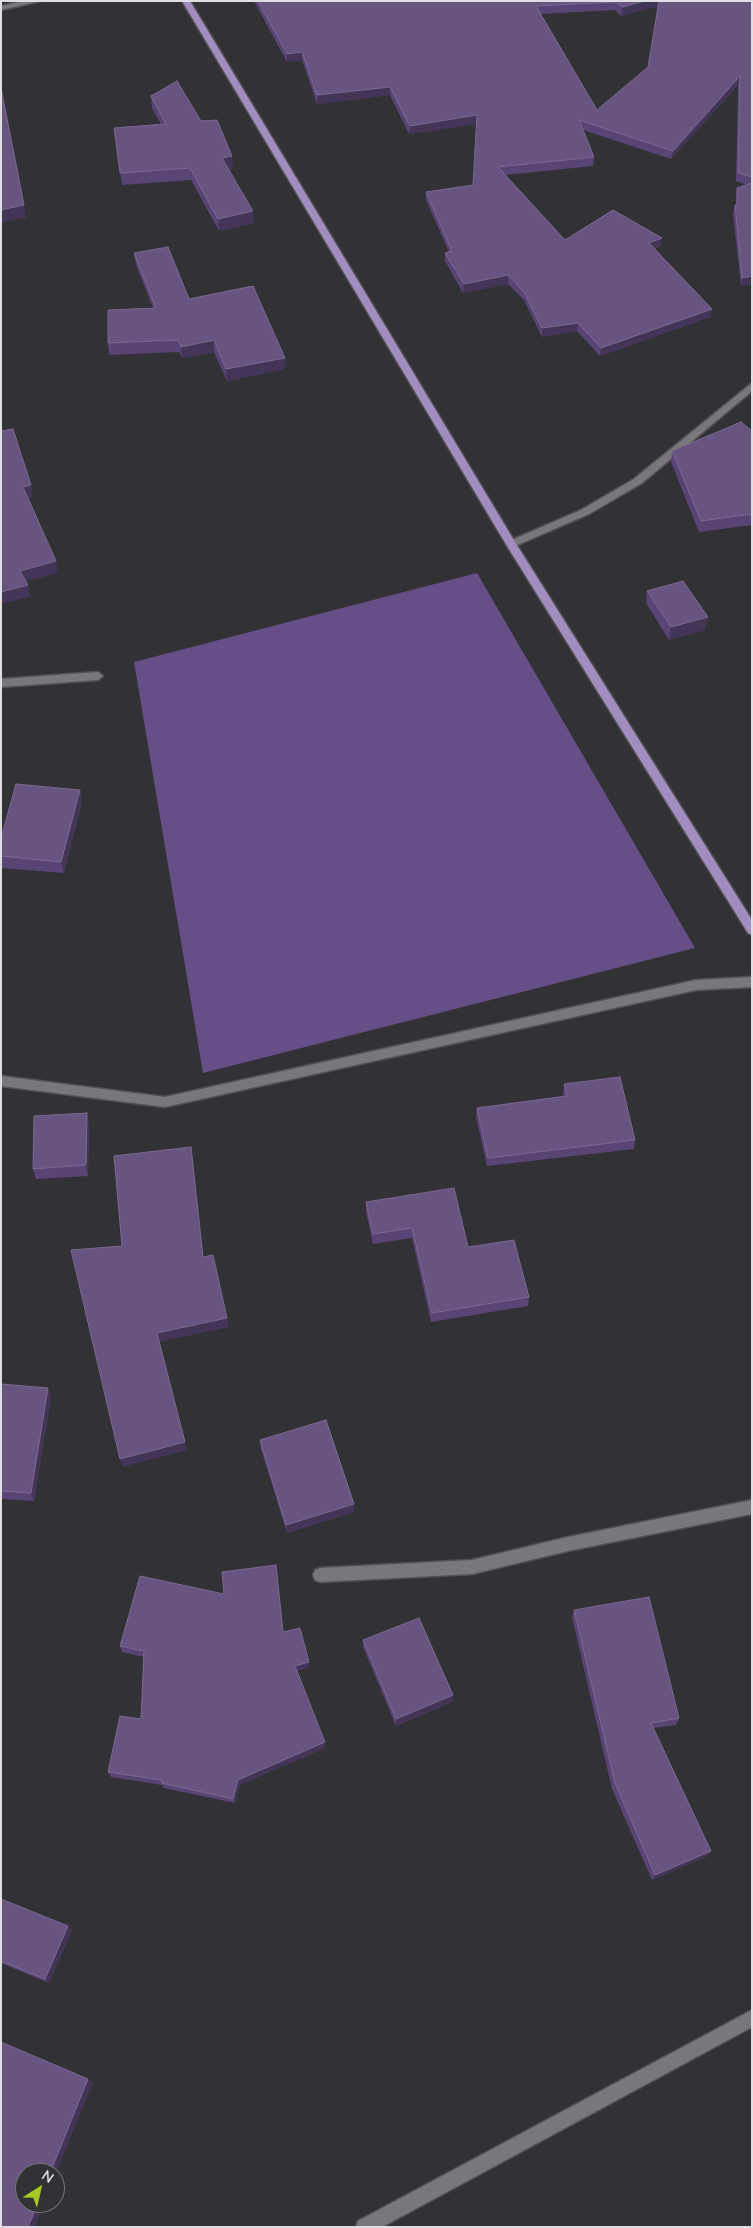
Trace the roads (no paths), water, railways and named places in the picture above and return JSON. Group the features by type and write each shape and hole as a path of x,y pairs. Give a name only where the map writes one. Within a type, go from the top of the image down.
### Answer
{"main road":[{"path":"186,1 511,544 752,930"}],"street":[{"path":"1,8 37,1"},
{"path":"511,544 585,512 638,481 752,386"},
{"path":"1,683 98,676"},
{"path":"1,1081 164,1102 696,985 752,982"},
{"path":"320,1575 472,1567 568,1544 752,1507"},
{"path":"364,2227 752,2018"}]}
